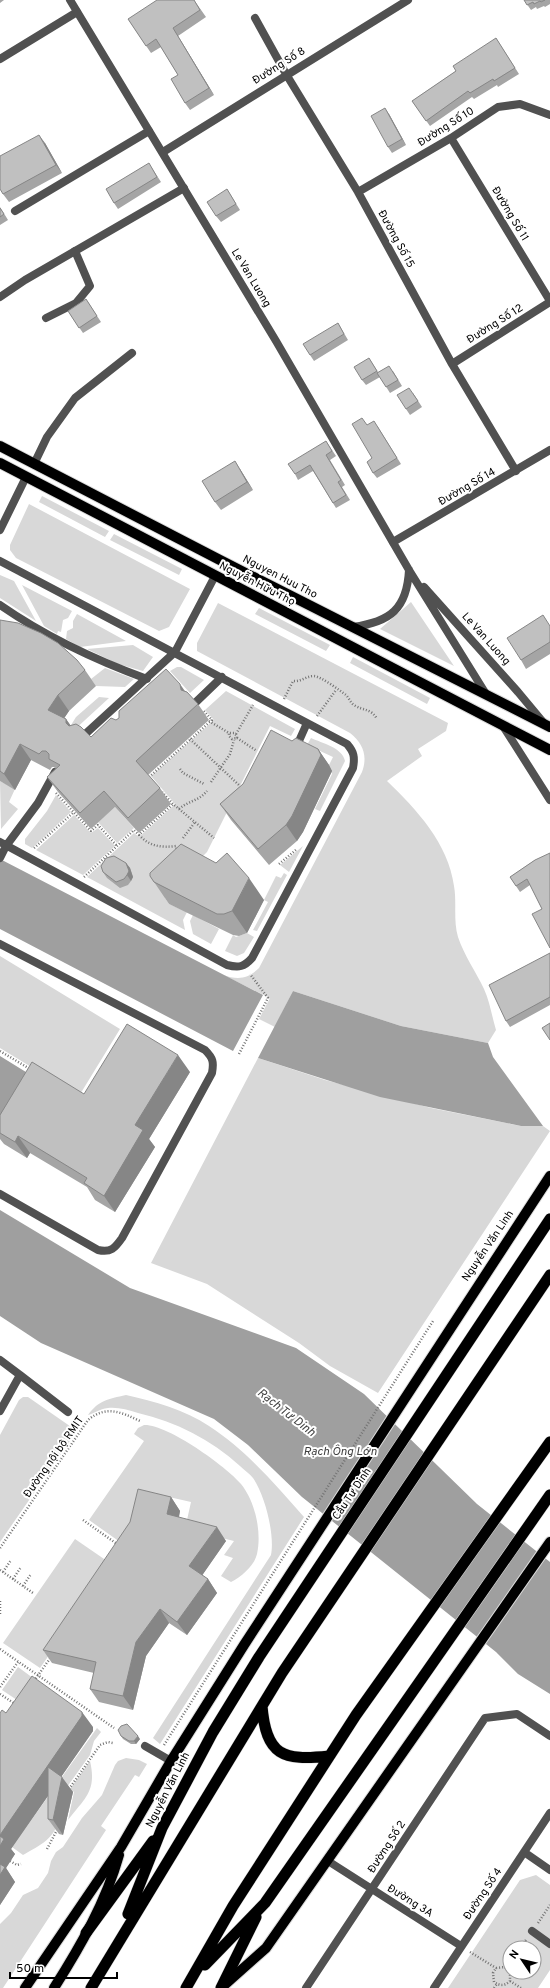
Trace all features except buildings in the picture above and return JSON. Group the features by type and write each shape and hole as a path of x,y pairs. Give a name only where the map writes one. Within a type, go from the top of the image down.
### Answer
{"highway":[{"name":"Cầu Tư Dinh","path":"259,1657 550,1219"},
{"name":"Nguyễn Văn Linh","path":"90,1988 282,1673 550,1275"},
{"path":"186,1988 233,1906 356,1715 550,1442"},
{"path":"221,1988 251,1926 265,1903 550,1495"},
{"name":"Nguyễn Văn Linh","path":"117,1943 162,1828 213,1732 259,1657"},
{"path":"262,1706 266,1732 270,1742 277,1751 298,1759 329,1756"},
{"path":"86,1933 162,1828"},
{"path":"194,1976 265,1903"}],"main road":[{"name":"Nguyen Huu Tho","path":"0,446 353,627 548,724"},
{"name":"Nguyễn Hữu Thọ","path":"0,463 502,726"},
{"path":"502,726 550,750"},
{"name":"Nguyễn Văn Linh","path":"447,1331 550,1176"},
{"name":"Cầu Tư Dinh","path":"244,1645 447,1331"},
{"path":"221,1988 266,1948 550,1542"},
{"name":"Nguyễn Văn Linh","path":"25,1988 121,1847 171,1761 244,1645"},
{"name":"Nguyễn Văn Linh","path":"54,1988 86,1933 112,1880 121,1847"}],"street":[{"name":"Le Van Luong","path":"70,0 184,188 409,570 486,694"},
{"name":"Đường Số 8","path":"162,152 408,0"},
{"path":"0,59 77,12"},
{"name":"Đường Số 15","path":"255,18 286,74 358,192 452,364 516,471"},
{"name":"Đường Số 10","path":"358,192 451,138 498,107 520,104 550,115"},
{"path":"15,211 149,131"},
{"name":"Đường Số 11","path":"451,138 550,302"},
{"path":"0,297 75,251 184,188"},
{"path":"46,318 76,303 90,286 75,251"},
{"name":"Đường Số 12","path":"452,364 550,302"},
{"path":"34,464 47,437 75,398 132,353"},
{"name":"Đường Số 14","path":"393,542 550,450"},
{"path":"0,530 26,477"},
{"path":"0,561 347,744 353,750 355,759 352,768 252,958 246,965 238,967 227,964 3,844"},
{"name":"Le Van Luong","path":"409,570 548,724"},
{"path":"353,627 373,624 385,619 395,610 403,598 408,586 409,570"},
{"path":"82,737 112,714 175,652 215,576"},
{"path":"0,605 61,642 98,660 147,679"},
{"path":"196,702 222,678"},
{"path":"299,741 307,723"},
{"path":"502,726 550,800"},
{"path":"0,858 3,844 38,803 55,772"},
{"path":"0,944 205,1050 212,1056 214,1064 209,1079 122,1238 113,1249 105,1252 98,1250 0,1194"},
{"path":"0,1360 68,1412"},
{"path":"0,1410 20,1375"},
{"name":"Đường Số 2","path":"306,1988 485,1718 517,1714 550,1736"},
{"path":"145,1746 171,1761"},
{"name":"Đường Số 4","path":"434,1988 550,1813"},
{"path":"524,1852 550,1870"},
{"name":"Đường 3A","path":"328,1861 461,1946"},
{"path":"532,1931 550,1944"}],"path":[{"path":"283,700 293,681 299,682 313,676 323,679 346,696 355,706 371,711 377,719"},
{"path":"315,718 336,690"},
{"path":"196,702 212,720 210,722"},
{"path":"211,782 230,754 236,734 254,704"},
{"path":"210,722 229,733 229,736 257,751"},
{"path":"154,782 149,777 210,722"},
{"path":"229,733 233,732 236,734"},
{"path":"190,739 240,786"},
{"path":"180,769 188,776 204,784"},
{"path":"158,788 173,804 214,838"},
{"path":"54,791 91,831 98,825 117,846"},
{"path":"179,809 188,803 198,800 207,791"},
{"path":"139,835 173,804"},
{"path":"32,851 74,812"},
{"path":"183,838 195,822"},
{"path":"83,878 134,830 148,843 157,846 176,846 178,854"},
{"path":"279,864 299,847"},
{"path":"239,1054 268,998 250,973"},
{"path":"0,1051 32,1070"},
{"path":"158,1754 433,1321"},
{"name":"Đường nội bộ RMIT","path":"0,1548 88,1420 96,1413 105,1411 124,1414 140,1421"},
{"path":"83,1520 119,1546"},
{"path":"11,1560 2,1571 33,1593"},
{"path":"13,1579 21,1567"},
{"path":"23,1586 31,1574"},
{"path":"0,1601 0,1614"},
{"path":"0,1649 114,1728"},
{"path":"30,1688 52,1656"},
{"path":"0,1687 18,1662"},
{"path":"0,1694 17,1706"},
{"path":"67,1794 69,1788 100,1745 108,1742 113,1743"},
{"path":"48,1849 60,1822"},
{"path":"10,1861 17,1865 21,1864"},
{"path":"461,1946 496,1968"},
{"path":"497,1984 492,1976 496,1968 502,1966"},
{"path":"497,1984 505,1985 510,1980 521,1988"},
{"path":"494,1988 497,1984"}],"shaded area":[{"path":"42,496 109,531 105,537 39,502"},
{"path":"29,504 190,589 169,627 159,631 16,558 10,550 10,545"},
{"path":"114,534 182,569 179,575 110,540"},
{"path":"0,575 14,581 36,621 0,598"},
{"path":"22,585 72,611 68,618 63,620 61,632 58,631 57,634 44,626"},
{"path":"411,602 454,666 380,629"},
{"path":"218,603 448,723 446,731 418,749 422,756 387,781 430,828 451,870 454,886 458,937 463,950 486,994 496,1030 488,1043 401,1026 293,991 275,1027 259,1019 270,998 223,975 233,978 242,978 255,972 259,968 362,772 364,766 364,755 358,741 350,733 197,651 197,643"},
{"path":"259,608 330,645 326,651 255,614"},
{"path":"77,614 126,641 80,647 66,639 67,631 73,628 73,621"},
{"path":"133,645 153,657 143,671 118,664 87,649"},
{"path":"353,657 430,698 427,704 350,663"},
{"path":"177,667 181,667 204,680 190,693 170,671"},
{"path":"105,668 134,679 125,687 96,686 91,679"},
{"path":"226,691 295,729 291,736 270,726 207,852 165,894 165,898 169,904 187,912 183,920 185,930 87,877 134,833 139,837 175,804 151,776 214,720 205,710"},
{"path":"99,697 109,698 72,732 68,730 76,717"},
{"path":"311,738 336,749 343,756 345,761 320,811 315,809 332,774 329,765 333,757 307,745"},
{"path":"0,781 15,789 9,802 18,809 1,829"},
{"path":"56,795 71,812 32,848 25,844 25,839 47,811"},
{"path":"115,807 134,828 117,843 98,822"},
{"path":"74,815 91,833 98,828 115,846 83,875 36,850"},
{"path":"303,846 289,872 280,865"},
{"path":"284,873 287,875 257,931 253,930 268,902 264,900 276,876 281,878"},
{"path":"193,915 219,929 211,944 193,934 190,921"},
{"path":"247,933 254,937 244,953 237,956 225,951 233,935 236,937"},
{"path":"0,956 120,1029 79,1096 0,1048"},
{"path":"258,1058 325,1080 431,1108 521,1126 543,1126 550,1131 378,1393 330,1366 299,1343 207,1284 151,1263"},
{"path":"126,1395 147,1400 190,1415 223,1435 271,1480 304,1517 160,1744 153,1738 271,1555 272,1537 265,1505 253,1478 229,1456 205,1440 166,1421 127,1410 108,1408 88,1415 100,1403"},
{"path":"23,1397 28,1397 77,1431 0,1542 0,1435 19,1400"},
{"path":"144,1425 167,1431 196,1447 223,1467 241,1484 246,1491 254,1508 258,1527 259,1536 257,1554 253,1563 247,1570 231,1582 221,1576 233,1558 224,1555 234,1541 185,1529 191,1502 169,1497 127,1547 89,1520 144,1441 134,1434 138,1428"},
{"path":"75,1539 107,1561 103,1578 40,1668 3,1643"},
{"path":"18,1667 33,1678 17,1700 2,1690"},
{"path":"97,1728 101,1732 94,1741 90,1755 67,1787 59,1781"},
{"path":"126,1758 139,1760 147,1764 139,1777 135,1775 101,1826 106,1830 3,1988 0,1988 0,1924 11,1913 23,1895 38,1888 48,1873 51,1861 56,1852 63,1847 82,1818 102,1795 115,1765 118,1761"},
{"path":"90,1761 92,1771 91,1787 84,1800 68,1820 74,1792 70,1789"},
{"path":"52,1791 57,1815 57,1823 53,1834 39,1846 23,1855 12,1847"},
{"path":"536,1875 550,1885 550,1970 538,1988 448,1988 520,1880"}],"water":[{"path":"0,859 263,995 233,1051 0,929"},
{"path":"293,991 401,1026 488,1043 493,1057 543,1126 521,1126 380,1097 258,1058"},
{"path":"0,1056 34,1077 0,1131"},
{"name":"Rạch Ông Lớn","path":"0,1210 130,1288 296,1348 364,1394 477,1504 550,1562 550,1694 518,1674 496,1652 302,1497 248,1445 214,1419 41,1343 0,1316"}],"water label":[{"name":"Rạch Tư Dinh","path":"286,1413"}]}
